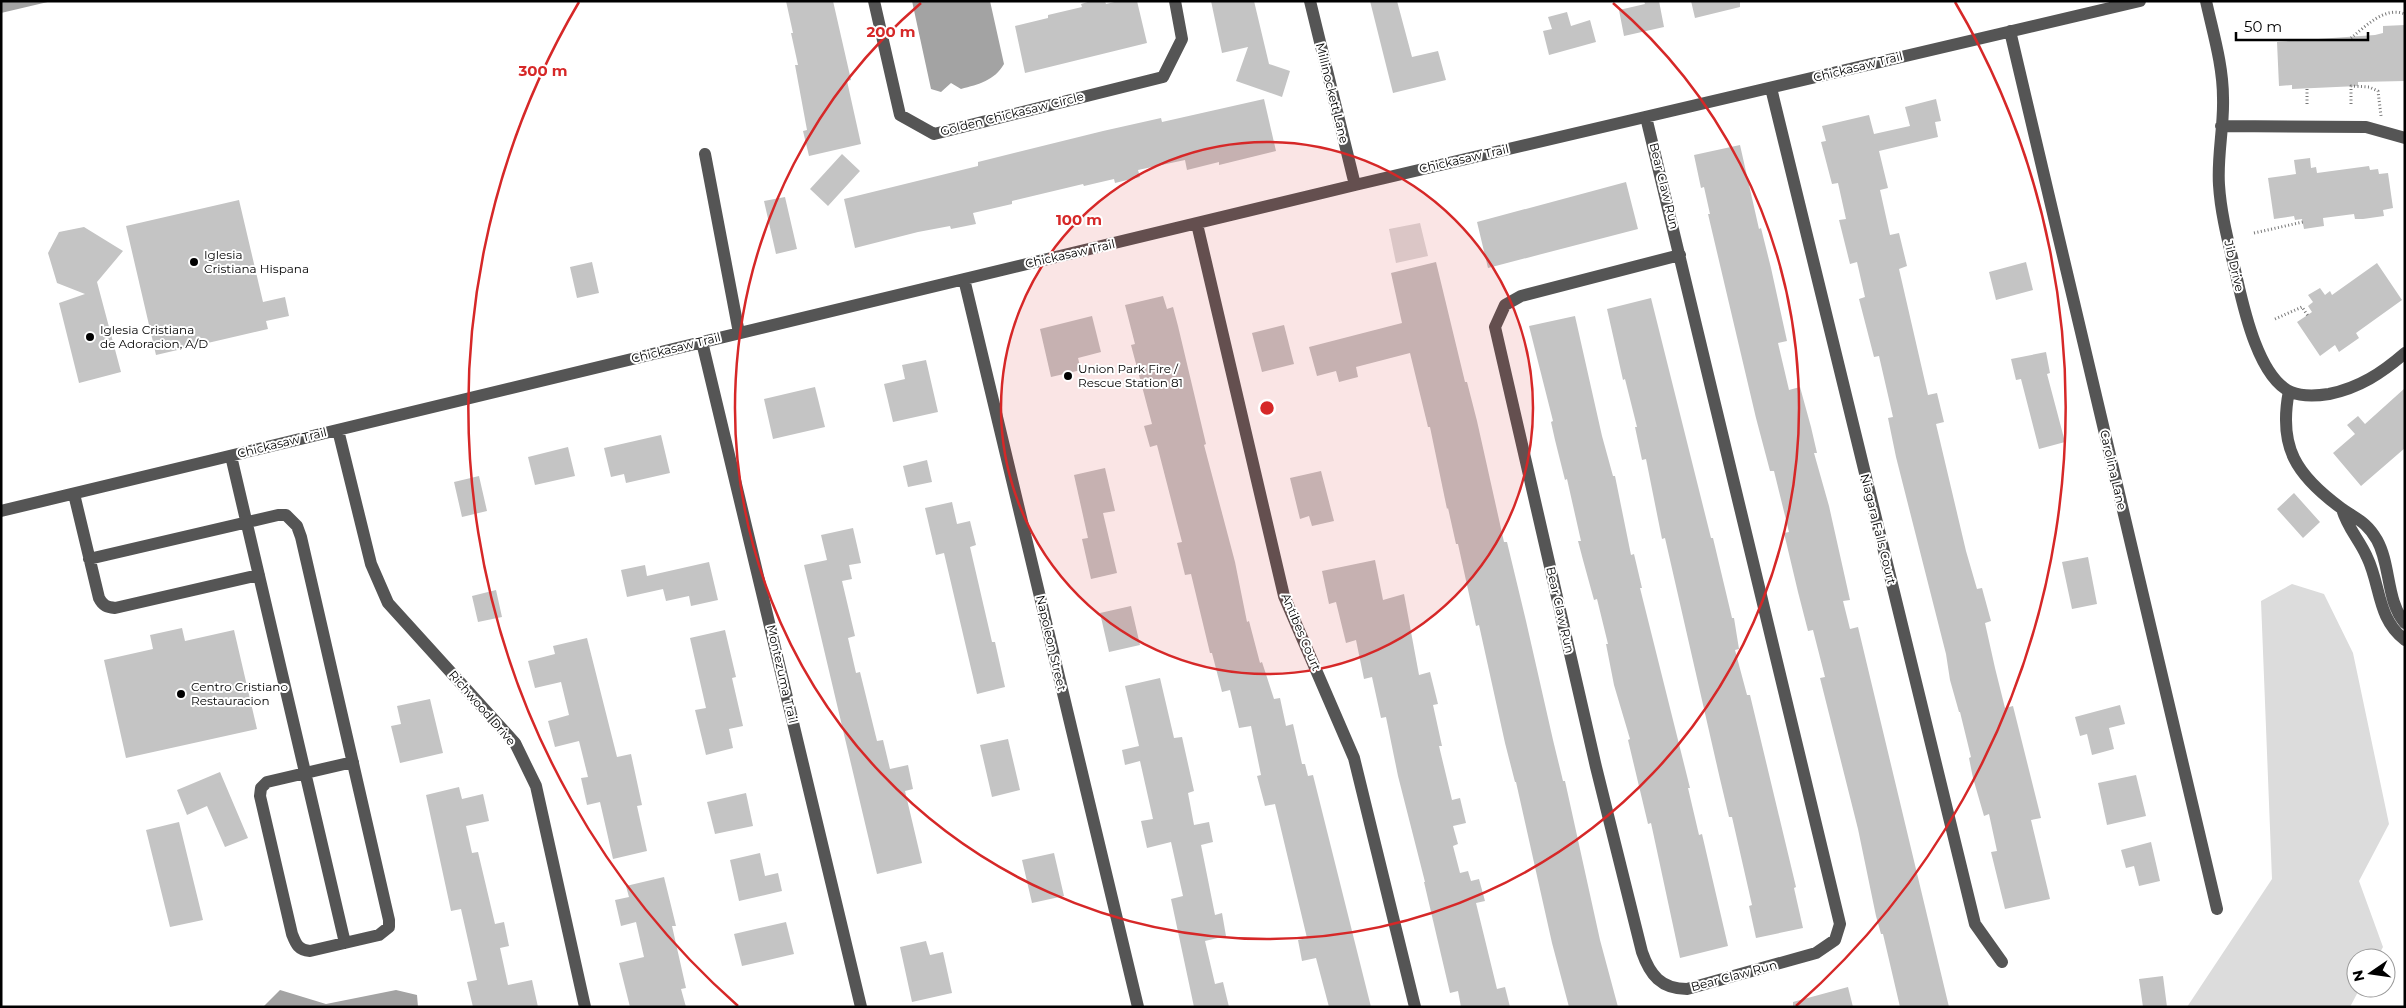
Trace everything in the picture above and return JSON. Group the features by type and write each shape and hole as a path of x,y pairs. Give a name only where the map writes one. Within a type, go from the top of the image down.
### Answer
{"street":[{"name":"Golden Chickasaw Circle","path":"874,1 900,115 934,134 1163,77 1182,39 1175,1"},
{"name":"Millinockett Lane","path":"1310,1 1354,185"},
{"name":"Chickasaw Trail","path":"1,511 1354,185 2140,1"},
{"name":"Jib Drive","path":"2206,1 2221,71 2224,98 2219,185 2225,224 2244,310 2254,343 2276,379 2289,391"},
{"name":"Carolina Lane","path":"2010,31 2217,909"},
{"name":"Niagara Falls Court","path":"1772,88 1974,924 2002,962"},
{"name":"Bear Claw Run","path":"1646,117 1680,255 1840,924 1834,940 1816,953 1687,989 1676,989 1658,982 1647,966 1642,952 1596,767 1495,327 1505,305 1521,296 1680,255"},
{"path":"2221,126 2366,128 2405,138"},
{"path":"705,154 739,333"},
{"name":"Antibes Court","path":"1197,224 1284,596 1354,758 1414,1007"},
{"name":"Napoleon Street","path":"964,279 1138,1007"},
{"name":"Montezuma Trail","path":"702,342 861,1007"},
{"path":"2405,353 2370,379 2339,392 2302,395 2289,391 2285,413 2285,434 2291,454 2307,478 2342,509 2356,515 2377,539 2388,570 2396,607 2405,623"},
{"name":"Richwood Drive","path":"338,430 371,564 388,603 515,743 536,786 584,1007"},
{"path":"231,456 345,943"},
{"path":"74,494 102,605 115,608 259,575"},
{"path":"2342,509 2346,525 2368,558 2384,614 2397,634 2405,640"},
{"path":"89,559 286,515 297,526 353,762 389,920 389,927 385,932 310,951 302,950 296,945 290,925 260,796 261,788 267,782 353,762"}],"path":[{"path":"2351,38 2388,12 2397,11 2405,14"},
{"path":"2351,104 2351,86 2368,87 2378,91 2382,131"},
{"path":"2307,88 2307,104"},
{"path":"2254,233 2303,222"},
{"path":"2275,319 2302,306 2308,316"}],"shaded area":[{"path":"1,1 52,1 1,13"},
{"path":"912,1 990,1 1004,64 1000,70 986,81 961,89 951,83 941,92 931,89"},
{"path":"1420,223 1428,256 1396,263 1389,229"},
{"path":"2292,584 2324,594 2353,653 2389,824 2359,881 2383,947 2346,948 2346,998 2355,998 2350,1007 2187,1007 2272,879 2261,601"},
{"path":"280,990 326,1004 396,990 417,995 418,1007 263,1007"}],"building":[{"path":"786,1 833,1 851,80 847,81 861,144 809,156 803,131 807,130 795,65 798,65"},
{"path":"1091,1 1105,1 1106,4 1119,1 1137,1 1147,43 1025,73 1015,26 1048,18 1048,15 1082,7 1081,4"},
{"path":"1211,1 1254,1 1269,64 1290,71 1282,97 1236,81 1248,47 1222,53"},
{"path":"1370,1 1397,1 1412,57 1438,51 1446,80 1393,93"},
{"path":"1644,1 1659,1 1664,27 1624,36 1619,10 1645,4"},
{"path":"1691,1 1740,1 1740,7 1695,18"},
{"path":"1567,12 1571,26 1590,20 1596,42 1549,55 1543,31 1552,29 1548,17"},
{"path":"2405,25 2405,81 2358,82 2358,86 2292,89 2292,85 2279,86 2277,42 2375,35 2383,33 2383,26"},
{"path":"1264,99 1276,151 1219,165 1219,162 1187,170 1185,160 1138,170 1140,177 1115,183 1114,179 1084,186 1083,184 1012,201 1012,204 973,213 976,224 951,229 950,226 918,232 855,248 844,199 978,166 978,162 1103,131 1161,118 1162,122"},
{"path":"1936,99 1941,121 1935,122 1938,137 1879,151 1888,188 1880,190 1890,235 1899,233 1907,266 1899,269 1928,395 1937,393 1944,422 1936,424 1966,551 1977,589 1982,588 1991,621 1985,623 2005,708 2013,706 2041,818 2031,820 2050,899 2005,909 1991,852 1997,851 1989,814 1984,816 1973,778 1969,758 1971,757 1950,680 1946,654 1896,457 1888,418 1893,417 1879,356 1874,357 1859,299 1865,297 1857,262 1850,264 1839,220 1846,219 1838,183 1832,184 1821,142 1826,141 1822,126 1869,115 1874,134 1910,126 1905,107"},
{"path":"1740,145 1787,341 1778,343 1789,390 1800,387 1811,427 1817,453 1814,453 1829,506 1850,600 1843,601 1850,629 1858,627 1949,1007 1900,1007 1883,934 1881,934 1876,916 1858,829 1820,678 1825,677 1813,630 1808,631 1798,592 1784,533 1789,532 1774,471 1770,471 1756,418 1708,214 1710,214 1704,187 1701,188 1694,155"},
{"path":"842,154 860,171 828,206 810,189"},
{"path":"2310,158 2311,168 2316,167 2317,173 2369,166 2370,170 2378,169 2379,174 2388,173 2393,208 2383,210 2384,216 2363,219 2355,219 2354,214 2323,218 2324,226 2304,229 2302,219 2295,220 2294,216 2274,219 2268,178 2296,174 2294,160"},
{"path":"1626,182 1638,229 1488,268 1477,222"},
{"path":"785,197 797,249 776,254 764,201"},
{"name":"Iglesia Cristiana Hispana","path":"239,200 263,302 285,297 289,316 266,321 268,329 156,355 126,226"},
{"name":"Iglesia Cristiana de Adoracion, A/D","path":"84,227 123,251 97,282 121,372 79,383 59,303 85,294 57,283 48,253 59,232"},
{"path":"592,262 599,293 577,298 570,267"},
{"path":"1436,262 1465,382 1467,382 1477,421 1504,542 1507,542 1553,740 1563,781 1565,781 1600,940 1618,1007 1569,1007 1552,943 1479,625 1476,626 1458,544 1456,544 1447,509 1430,427 1428,427 1410,353 1356,367 1358,377 1339,382 1336,371 1317,376 1309,347 1402,323 1391,273"},
{"path":"2026,262 2033,290 1996,300 1989,272"},
{"path":"2377,263 2402,300 2356,333 2359,338 2339,352 2335,345 2320,356 2297,322 2312,312 2308,306 2313,302 2308,295 2320,288 2325,295 2330,291 2332,295"},
{"path":"1163,296 1167,309 1173,307 1178,326 1206,444 1204,445 1235,562 1247,622 1249,621 1260,663 1262,662 1274,699 1280,698 1286,726 1293,724 1302,764 1305,764 1308,776 1313,775 1371,1007 1329,1007 1316,958 1302,961 1298,940 1307,938 1275,804 1265,806 1257,776 1261,775 1251,726 1239,728 1230,690 1222,692 1212,653 1210,653 1191,574 1185,575 1177,543 1182,542 1157,445 1150,447 1144,426 1152,424 1131,345 1135,344 1125,305"},
{"path":"1651,298 1711,538 1713,538 1732,618 1734,618 1739,649 1735,650 1747,695 1750,695 1796,887 1794,888 1803,928 1756,938 1749,906 1752,905 1732,817 1729,817 1665,538 1662,539 1646,459 1642,460 1635,427 1637,427 1625,379 1623,380 1607,309"},
{"path":"1092,316 1101,352 1078,358 1081,370 1051,377 1040,329"},
{"path":"1575,316 1602,436 1613,476 1615,476 1631,555 1634,554 1642,588 1640,588 1690,788 1688,788 1699,835 1702,834 1728,946 1680,958 1651,823 1648,824 1628,740 1630,739 1614,685 1606,644 1608,644 1597,599 1594,600 1578,541 1581,541 1567,479 1565,480 1555,440 1551,422 1553,421 1529,326"},
{"path":"1284,325 1294,364 1262,372 1252,333"},
{"path":"2046,352 2050,373 2047,374 2065,442 2039,449 2021,379 2016,380 2011,359"},
{"path":"926,360 938,412 893,422 884,384 905,379 902,365"},
{"path":"815,387 825,427 773,439 764,399"},
{"path":"2405,388 2405,448 2361,486 2333,453 2355,434 2347,425 2358,416 2365,424"},
{"path":"661,435 670,473 626,483 624,474 611,477 604,448"},
{"path":"568,447 575,476 535,485 528,457"},
{"path":"927,460 932,482 908,487 903,466"},
{"path":"1105,468 1115,511 1103,513 1117,573 1091,579 1082,539 1088,538 1074,475"},
{"path":"1321,471 1334,521 1312,526 1309,516 1300,519 1290,478"},
{"path":"479,476 487,511 462,517 454,482"},
{"path":"2294,493 2320,522 2303,538 2277,509"},
{"path":"952,502 957,524 970,521 976,545 970,547 992,642 995,642 1005,687 977,694 944,553 936,555 925,508"},
{"path":"853,528 861,563 849,565 852,579 842,581 855,636 848,638 856,673 860,672 877,741 883,740 890,769 908,765 913,789 905,791 922,863 877,874 804,565 827,560 821,535"},
{"path":"2088,557 2097,604 2072,609 2062,562"},
{"path":"1375,560 1383,600 1404,594 1419,675 1430,672 1438,704 1433,705 1442,746 1439,746 1452,800 1460,798 1466,823 1453,826 1458,844 1453,846 1460,873 1468,871 1471,881 1479,879 1485,901 1476,903 1497,989 1505,987 1510,1007 1461,1007 1458,991 1450,993 1425,882 1398,776 1386,717 1381,718 1372,677 1364,679 1356,640 1346,643 1336,602 1329,604 1322,571"},
{"path":"709,562 718,600 691,606 689,596 666,601 663,589 627,597 621,570 645,565 647,576"},
{"path":"496,590 502,617 478,622 472,596"},
{"path":"1131,606 1140,645 1109,652 1100,613"},
{"name":"Centro Cristiano Restauracion","path":"182,628 185,641 234,630 257,729 126,758 104,660 153,649 150,635"},
{"path":"725,630 736,677 732,678 743,726 729,729 733,748 706,755 695,710 706,708 690,638"},
{"path":"587,638 617,757 631,754 642,805 637,806 647,851 613,859 600,802 587,805 581,778 588,777 579,741 555,747 548,721 569,715 561,682 535,688 528,661 555,654 553,646"},
{"path":"1160,678 1174,738 1182,737 1194,791 1188,793 1194,825 1209,822 1213,842 1201,845 1215,915 1222,913 1226,936 1205,941 1215,984 1223,982 1229,1007 1194,1007 1171,899 1183,896 1171,842 1147,848 1141,821 1153,819 1140,761 1125,765 1122,750 1139,746 1125,686"},
{"path":"430,699 443,753 400,763 391,726 401,724 397,706"},
{"path":"2120,705 2125,724 2109,728 2114,749 2092,755 2087,734 2080,736 2075,717"},
{"path":"1008,739 1020,790 992,797 980,745"},
{"path":"220,772 248,838 225,847 207,806 187,815 177,790"},
{"path":"2136,775 2146,816 2107,825 2098,783"},
{"path":"459,787 462,799 483,794 489,821 466,826 472,853 478,852 495,924 504,922 509,946 500,948 508,985 532,980 538,1007 473,1007 467,982 477,980 461,909 451,911 426,795"},
{"path":"746,793 753,826 715,834 707,802"},
{"path":"179,822 203,920 170,927 146,830"},
{"path":"2151,842 2160,881 2139,886 2134,866 2126,868 2121,850"},
{"path":"760,853 765,876 778,873 782,891 739,901 730,860"},
{"path":"1054,853 1064,896 1032,903 1022,860"},
{"path":"664,877 676,926 672,926 686,988 681,989 686,1007 630,1007 619,963 644,957 636,922 621,926 615,900 629,897 626,886"},
{"path":"786,922 794,954 742,966 734,934"},
{"path":"926,941 930,955 943,952 952,993 912,1002 900,947"},
{"path":"2163,976 2167,1007 2143,1007 2139,979"},
{"path":"1848,987 1853,1007 1793,1007 1793,1002"}],"place":[{"name":"Iglesia Cristiana Hispana","path":"194,262"},
{"name":"Iglesia Cristiana de Adoracion, A/D","path":"90,337"},
{"name":"Union Park Fire / Rescue Station 81","path":"1068,376"},
{"name":"Centro Cristiano Restauracion","path":"181,694"}]}
